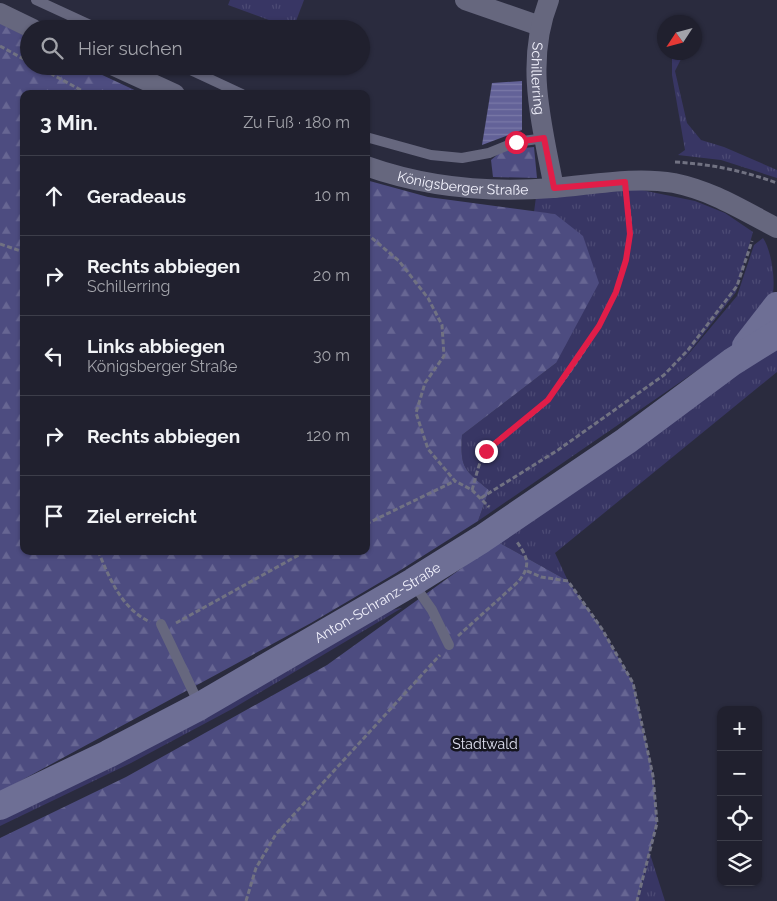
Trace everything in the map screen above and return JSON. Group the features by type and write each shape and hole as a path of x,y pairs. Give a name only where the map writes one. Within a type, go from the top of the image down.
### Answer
{"main road":[{"name":"Anton-Schranz-Straße","path":"732,362 777,306"},
{"name":"Anton-Schranz-Straße","path":"0,806 108,754 200,706 413,582 482,539 626,441 732,362 777,334"}],"street":[{"path":"465,0 540,26"},
{"name":"Schillerring","path":"548,0 540,26 535,67 544,138 554,188"},
{"path":"0,13 20,23"},
{"path":"134,75 167,90"},
{"name":"Königsberger Straße","path":"370,167 429,182 491,190 554,188 625,182 672,183 698,188 722,197 770,224 777,240"}],"lane":[{"path":"36,0 79,20"},
{"path":"201,75 233,90"},
{"path":"370,138 431,155 462,158 489,153 516,142 544,138"},
{"path":"413,582 432,610 449,645"},
{"path":"161,624 200,706"}],"path":[{"path":"0,46 20,57"},
{"path":"53,75 81,90"},
{"path":"472,490 486,451 548,400 599,326 616,292 626,260 630,234 625,182"},
{"path":"370,236 398,261 428,298 442,325 444,356 425,383 416,413 428,449 455,481 482,498 558,450 664,376 688,350 733,292 743,270 752,241"},
{"path":"0,244 20,251"},
{"path":"370,522 455,481"},
{"path":"246,901 256,868 276,834 449,645 519,581 526,571 527,558 513,536"},
{"path":"100,555 110,581 129,610 148,622 161,624 182,621 298,555"},
{"path":"526,571 541,577 568,581 602,629 632,683 653,776 657,823 637,901"}],"green space":[{"path":"230,0 304,0 296,20 269,20 228,5"},
{"path":"0,23 20,33 20,75 102,75 134,90 20,90 20,555 370,555 370,181 428,197 555,214 583,236 599,283 556,363 462,435 462,455 465,467 474,478 489,490 478,521 396,573 311,623 0,792"},
{"path":"672,60 680,60 675,71 687,123 701,140 724,147 777,170 777,178 721,160 678,155 685,150 672,75"},
{"path":"534,147 537,178 493,177 491,160 503,150"},
{"path":"632,188 695,201 725,213 753,232 736,292 681,363 737,296 754,245 763,238 769,251 773,269 774,287 771,301 743,339 478,521 489,490 474,478 465,467 462,455 462,435 556,363 555,214 534,212 536,197"},
{"path":"777,342 777,372 555,553 568,581 498,542"},
{"name":"Stadtwald","path":"498,542 568,581 602,629 633,683 653,776 657,823 637,901 0,901 0,838 126,777 327,665"},
{"path":"402,608 232,709 131,763 0,826 0,820 125,758 391,610"},
{"path":"650,854 665,901 637,901"}],"shaded area":[{"path":"522,81 522,130 482,145 492,83"}],"route":[{"path":"486,451 530,417 548,400 599,326 616,292 626,260 630,234 629,207 625,196 625,182 554,188 544,138 516,142"}]}
